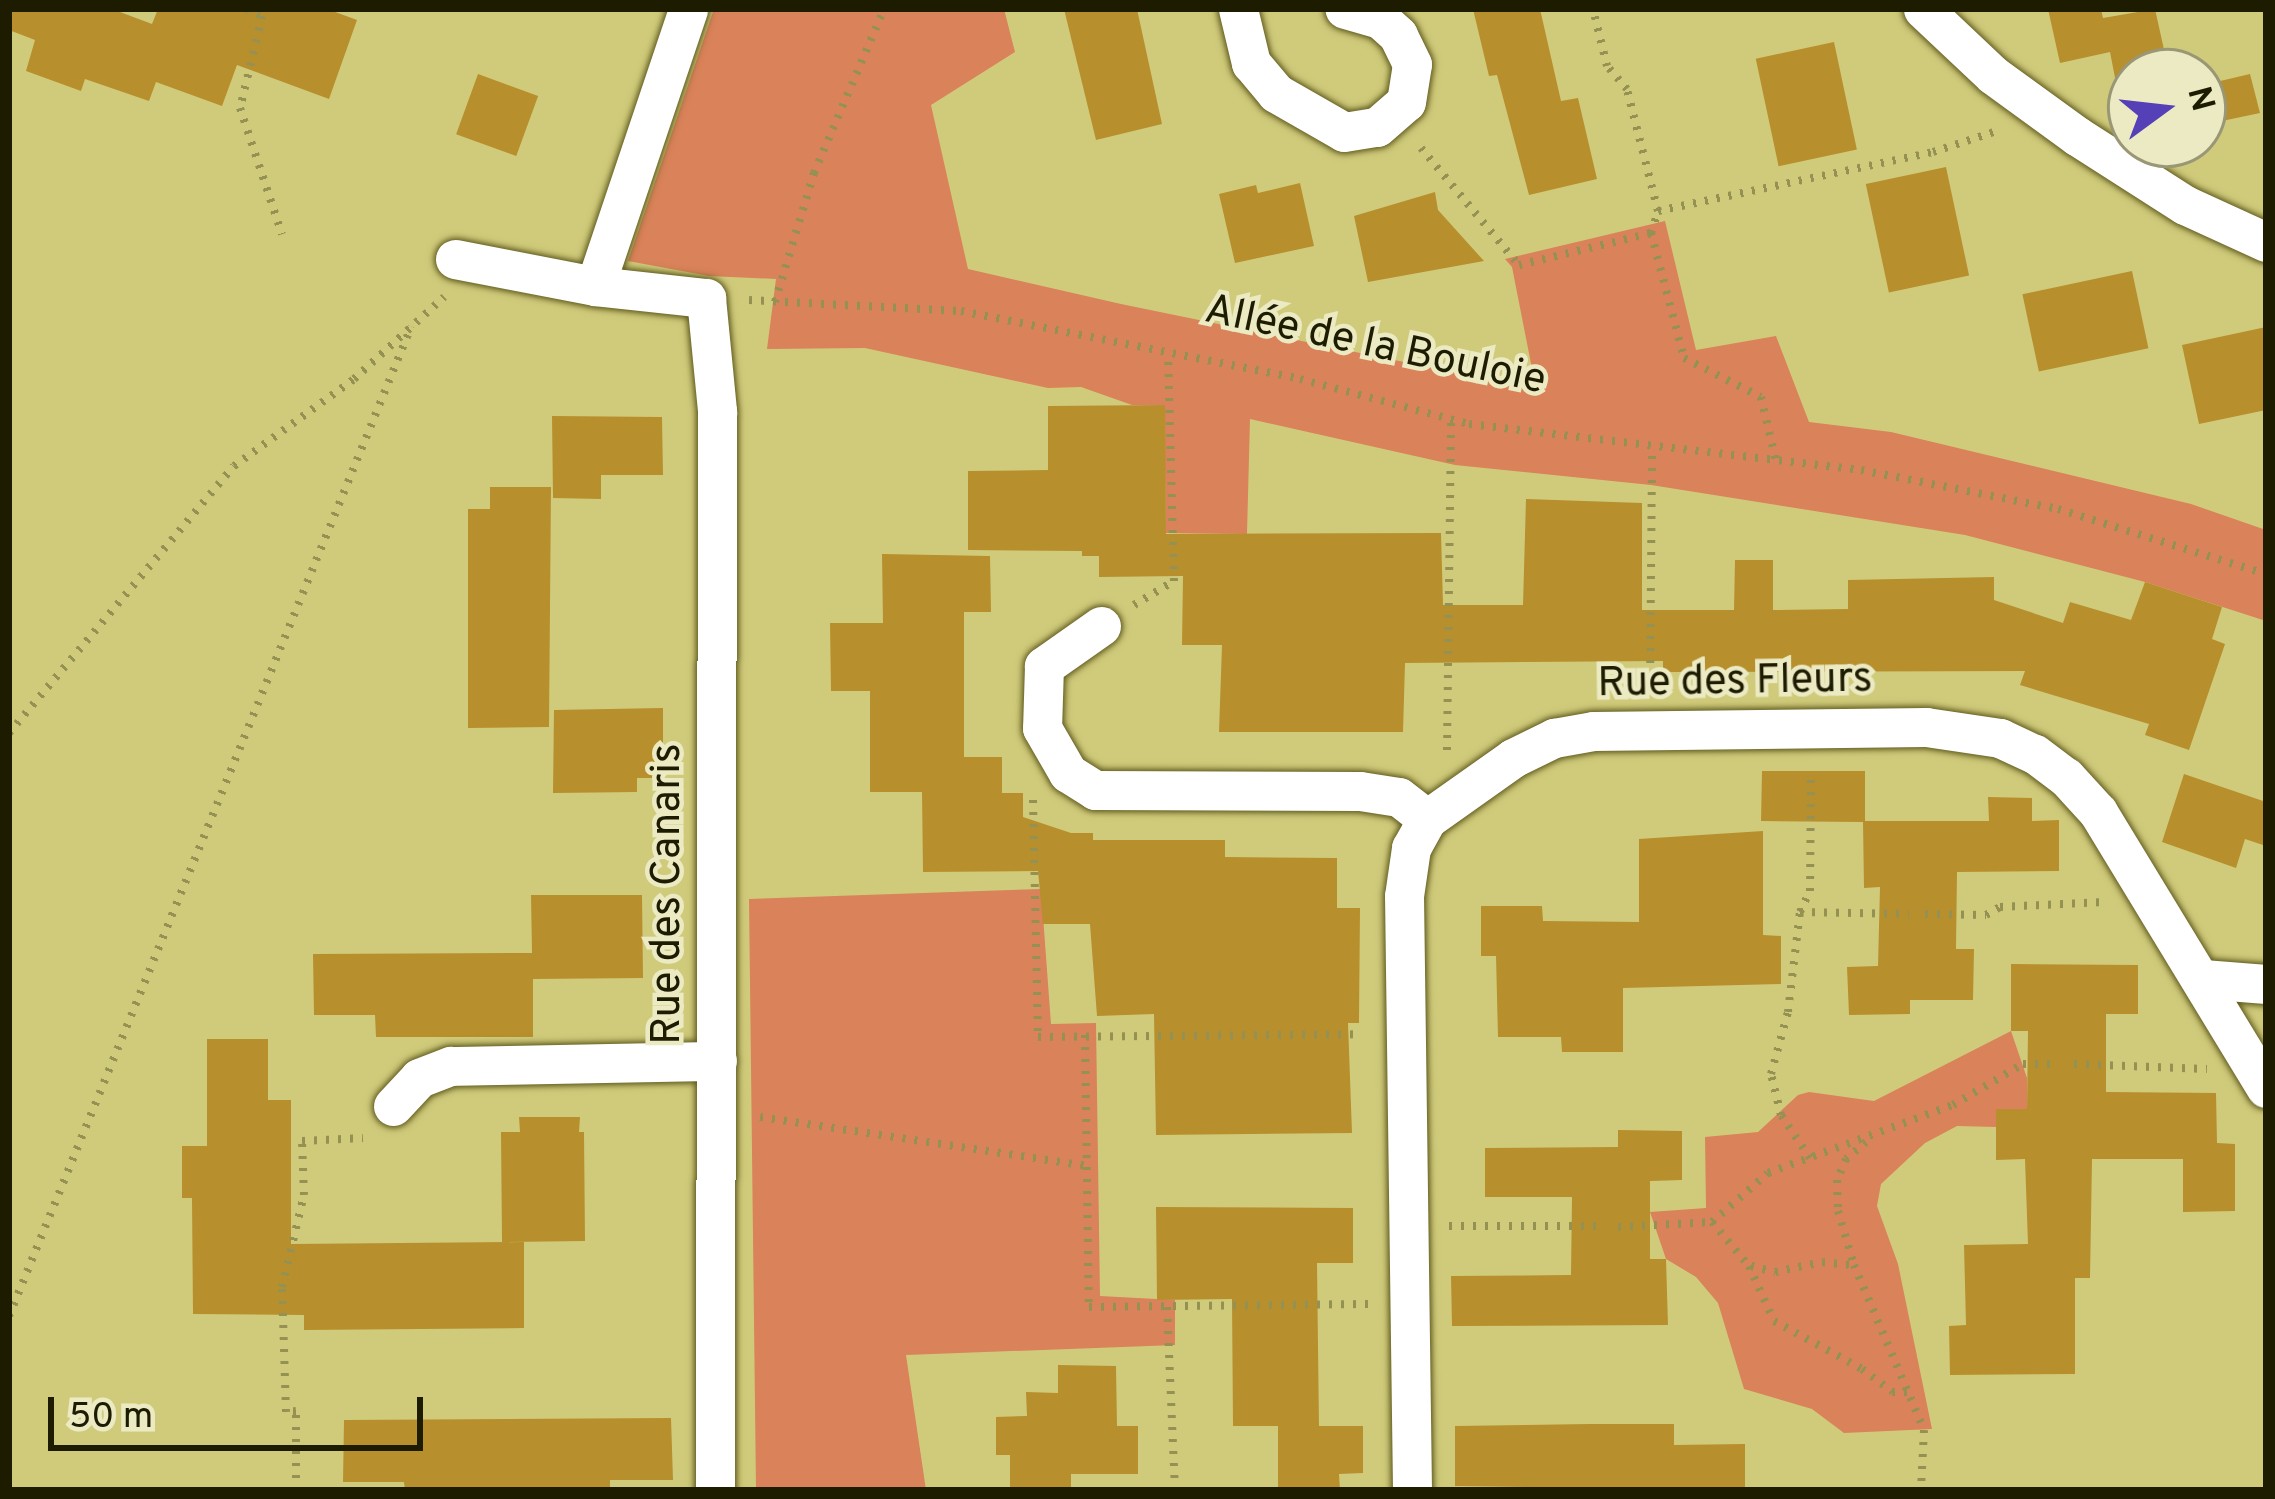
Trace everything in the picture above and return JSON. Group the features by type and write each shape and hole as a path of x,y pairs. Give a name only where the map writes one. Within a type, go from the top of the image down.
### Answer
{"street":[{"path":"595,286 688,9"},
{"path":"1238,9 1251,63 1276,93 1308,116 1344,132 1377,127 1406,102 1412,64 1398,35 1380,19 1344,9"},
{"path":"1923,9 2037,107 2186,205 2266,242"},
{"path":"468,262 595,286 706,298"},
{"name":"Rue des Canaris","path":"706,298 717,412 716,1490"},
{"path":"1101,626 1045,666 1042,728 1059,761 1095,790 1360,791 1399,797 1426,819 1411,848 1404,896 1412,1490"},
{"name":"Rue des Fleurs","path":"1426,819 1472,784 1553,738 1650,730 1811,729 1965,730 2000,738 2035,754 2066,777 2098,812 2261,1080"},
{"path":"2203,979 2266,984"},
{"path":"393,1106 419,1078 451,1066 717,1061"}],"path":[{"path":"246,9 262,16 240,108 283,234"},
{"path":"775,302 814,172 884,9"},
{"path":"1593,9 1607,66 1628,88 1658,211 1651,233 1684,358 1761,397 1776,461"},
{"path":"1658,211 1981,139 2037,107"},
{"path":"1392,114 1519,265 1651,233"},
{"path":"9,734 234,466 354,379 411,327 468,262"},
{"name":"Allée de la Bouloie","path":"706,298 961,310 1300,379 1451,420 1861,470 2058,508 2266,574"},
{"path":"9,1316 411,327"},
{"path":"1101,626 1174,580 1168,352"},
{"path":"1451,420 1447,758 1472,784"},
{"path":"1650,730 1652,447"},
{"path":"1810,1158 1780,1115 1771,1074 1791,999 1800,912 1810,891 1811,729"},
{"path":"1059,761 1033,784 1038,1036 1406,1034"},
{"path":"1924,914 1986,915 2000,907 2153,900"},
{"path":"1800,912 1909,914"},
{"path":"1084,1035 1089,1307 1409,1304"},
{"path":"1618,1227 1712,1222 1768,1173 1953,1105 2023,1064 2059,1064"},
{"path":"2074,1064 2261,1080"},
{"path":"296,1490 296,1411 286,1412 282,1287 304,1196 302,1141 362,1139 393,1106"},
{"path":"717,1111 1087,1166"},
{"path":"1872,1137 1846,1159 1837,1180 1843,1234 1924,1430 1921,1490"},
{"path":"1712,1222 1749,1266 1774,1321 1862,1369 1892,1392 1908,1392"},
{"path":"1408,1227 1603,1226"},
{"path":"1749,1266 1775,1272 1822,1262 1854,1265"},
{"path":"1167,1307 1175,1490"}],"shaded area":[{"path":"714,9 1004,9 1015,52 931,105 968,269 1121,304 1536,389 1512,267 1505,259 1665,221 1696,350 1776,336 1809,422 1891,432 2191,504 2266,530 2266,621 2145,582 1965,535 1651,485 1455,465 1250,419 1247,534 1166,533 1164,405 1132,405 1081,387 1048,388 865,348 767,349 776,279 709,276 628,261"},
{"path":"1041,889 1051,1024 1096,1023 1100,1296 1175,1300 1175,1345 906,1355 926,1490 756,1490 749,899"},
{"path":"2011,1031 2027,1078 2027,1109 1997,1109 1996,1127 1957,1126 1925,1143 1881,1184 1877,1206 1898,1264 1932,1429 1844,1433 1812,1409 1744,1389 1718,1303 1696,1277 1666,1259 1650,1212 1706,1208 1705,1137 1758,1132 1798,1095 1809,1092 1874,1101"}],"building":[{"path":"9,9 112,9 152,24 158,9 327,9 357,20 329,99 237,65 222,106 156,82 149,101 85,79 81,91 26,71 35,40 9,30"},
{"path":"1064,9 1137,9 1162,124 1096,140"},
{"path":"1473,9 1540,9 1561,101 1578,98 1597,179 1529,195 1497,75 1489,76"},
{"path":"2048,9 2101,9 2103,18 2155,9 2164,48 2107,48 2107,53 2060,63"},
{"path":"1834,42 1857,150 1779,166 1756,59"},
{"path":"478,74 538,96 516,156 456,134"},
{"path":"2250,74 2260,113 2227,120 2227,79"},
{"path":"1946,167 1969,276 1889,293 1866,184"},
{"path":"1300,183 1314,246 1235,263 1219,194 1256,185 1258,193"},
{"path":"1435,192 1438,210 1484,261 1368,282 1354,216"},
{"path":"2132,271 2148,348 2039,372 2022,294"},
{"path":"2266,327 2266,410 2199,424 2182,345"},
{"path":"1165,405 1166,534 1441,533 1443,605 1523,605 1526,499 1642,503 1642,610 1734,610 1735,560 1773,560 1773,610 1848,609 1848,580 1994,577 1994,600 2063,623 2070,602 2131,620 2145,582 2222,607 2212,639 2225,644 2189,750 2145,735 2149,724 2020,685 2025,671 1663,672 1663,661 1405,663 1403,732 1219,732 1222,645 1182,645 1183,576 1099,577 1099,556 1082,556 1082,551 968,550 968,471 1048,470 1048,406"},
{"path":"552,416 662,417 663,475 601,475 601,499 553,498"},
{"path":"490,487 551,487 549,727 468,728 468,509 490,509"},
{"path":"882,554 990,556 991,612 964,612 964,757 1002,757 1002,793 1023,793 1023,817 1071,833 1093,833 1093,840 1225,840 1225,857 1337,858 1337,908 1360,908 1359,1023 1348,1023 1352,1133 1156,1135 1154,1014 1097,1016 1090,924 1043,924 1038,871 923,872 922,792 870,792 870,691 831,691 830,623 883,623"},
{"path":"663,708 663,778 637,778 637,792 553,793 554,710"},
{"path":"1762,771 1865,771 1865,821 1989,821 1988,797 2032,798 2032,821 2059,820 2059,871 1957,872 1956,949 1974,949 1973,1000 1910,1000 1910,1014 1849,1015 1847,967 1878,966 1880,887 1864,888 1863,822 1761,821"},
{"path":"2184,774 2266,802 2266,846 2245,839 2236,868 2162,842"},
{"path":"1763,831 1763,935 1781,936 1781,984 1623,988 1623,1052 1562,1052 1561,1037 1498,1037 1496,956 1481,956 1481,906 1542,906 1543,921 1639,922 1639,839"},
{"path":"531,895 642,895 643,978 533,979 533,1037 376,1037 375,1015 314,1015 313,954 532,953"},
{"path":"2011,964 2138,965 2138,1014 2106,1014 2106,1092 2216,1093 2217,1143 2235,1144 2235,1211 2183,1212 2183,1159 2092,1159 2090,1278 2075,1278 2075,1374 1950,1375 1949,1326 1966,1325 1964,1245 2028,1244 2025,1159 1996,1160 1996,1109 2027,1109 2028,1031 2011,1031"},
{"path":"207,1039 268,1039 268,1100 291,1100 291,1244 524,1242 524,1328 304,1330 304,1315 193,1314 192,1198 182,1198 182,1146 207,1146"},
{"path":"519,1117 580,1117 585,1241 502,1242 501,1132 520,1132"},
{"path":"1618,1130 1682,1131 1682,1180 1650,1181 1650,1259 1666,1259 1668,1325 1452,1326 1451,1276 1571,1275 1572,1197 1485,1197 1485,1148 1618,1147"},
{"path":"1156,1207 1353,1208 1353,1263 1317,1263 1319,1426 1363,1426 1363,1473 1339,1474 1340,1490 1278,1490 1278,1426 1233,1426 1232,1299 1157,1300"},
{"path":"1058,1365 1116,1366 1117,1426 1138,1426 1138,1474 1071,1474 1071,1490 1010,1490 1010,1455 996,1455 996,1417 1027,1416 1026,1392 1058,1393"},
{"path":"671,1418 673,1480 610,1480 610,1490 405,1490 404,1482 343,1482 344,1420"},
{"path":"1674,1424 1674,1445 1745,1444 1745,1490 1455,1486 1455,1426"}]}
